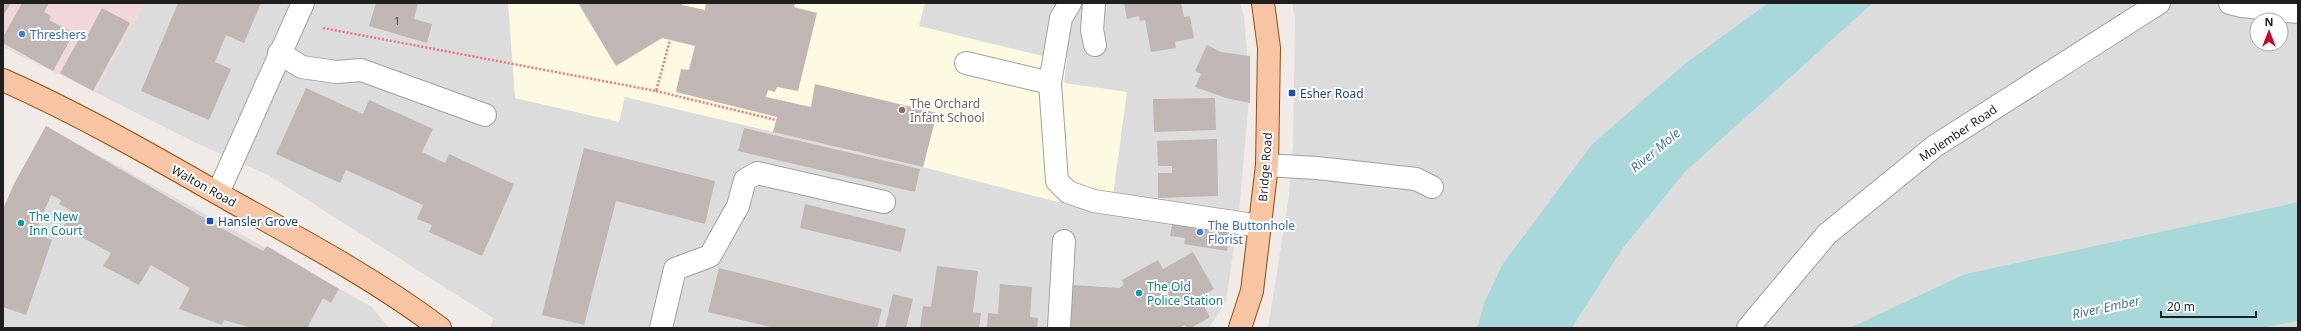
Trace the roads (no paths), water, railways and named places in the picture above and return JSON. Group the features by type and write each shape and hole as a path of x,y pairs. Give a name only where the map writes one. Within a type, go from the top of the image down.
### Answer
{"main road":[{"name":"Bridge Road","path":"1240,328 1252,291 1267,165 1269,48 1263,3"},
{"name":"Walton Road","path":"3,80 48,101 218,193 337,260 430,325"}],"street":[{"path":"1070,3 1061,18 1050,83 1056,181 1068,192 1094,201 1260,226"},
{"path":"1094,3 1092,30 1095,45"},
{"name":"Molember Road","path":"1748,328 1828,234 1935,146 2159,3"},
{"path":"2230,3 2242,6 2298,12"},
{"path":"218,193 279,53 300,9"},
{"path":"279,53 302,67 336,72 361,70 485,115"},
{"path":"966,63 1050,83"},
{"path":"1267,165 1317,168 1416,179 1432,187"},
{"path":"661,328 675,269 710,256 738,206 744,180 757,173 884,202"},
{"path":"1059,328 1064,241"}],"water":[{"name":"River Mole","path":"1768,3 1873,3 1685,172 1623,248 1572,328 1477,328 1484,303 1502,265 1592,144 1687,62"},
{"name":"River Ember","path":"2298,202 2298,321 2262,328 1849,328 1965,274"}],"place":[{"name":"Threshers","path":"22,34"},
{"name":"Esher Road","path":"1292,93"},
{"name":"The Orchard Infant School","path":"902,110"},
{"name":"Hansler Grove","path":"210,221"},
{"name":"The New Inn Court","path":"21,223"},
{"name":"The Buttonhole Florist","path":"1200,232"},
{"name":"The Old Police Station","path":"1139,293"}]}
